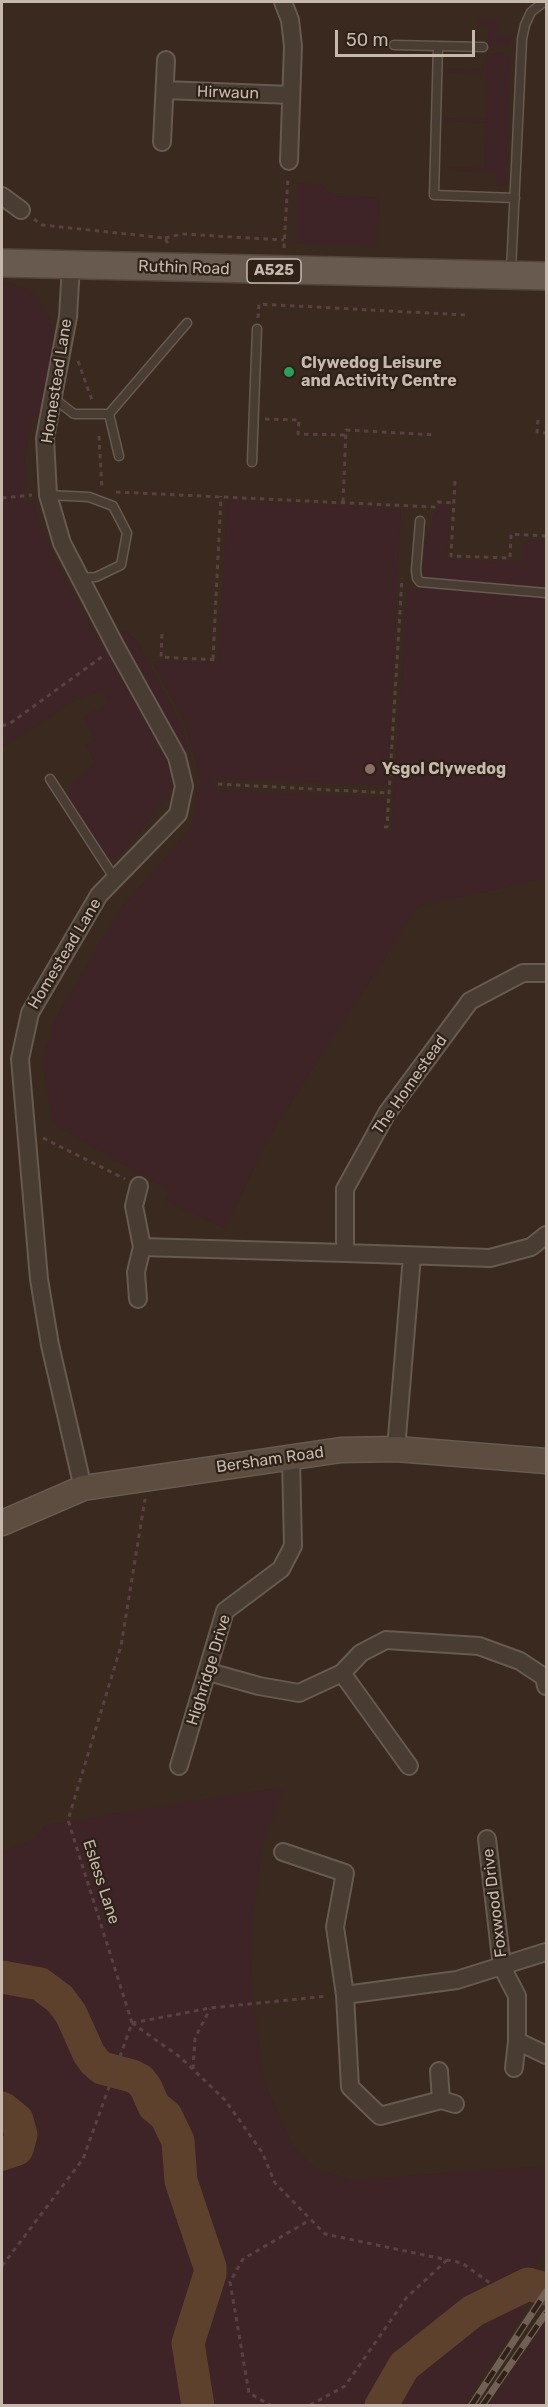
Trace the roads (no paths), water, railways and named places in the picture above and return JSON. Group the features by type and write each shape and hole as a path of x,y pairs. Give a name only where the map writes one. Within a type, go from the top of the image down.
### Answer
{"main road":[{"name":"Ruthin Road","path":"2,263 546,276"},
{"name":"Bersham Road","path":"2,1523 83,1488 341,1450 396,1449 546,1461"}],"street":[{"path":"283,2 290,21 293,46 289,161"},
{"path":"162,142 166,60"},
{"name":"Hirwaun","path":"165,90 291,95"},
{"path":"2,196 21,210"},
{"name":"Homestead Lane","path":"71,265 68,317 45,438 48,495 62,543 177,757 184,786 178,814 99,895 30,1013 20,1059 39,1279 50,1345 83,1488"},
{"name":"The Homestead","path":"345,1253 345,1189 387,1113 470,1001 523,973 546,972"},
{"path":"138,1299 136,1272 142,1247 134,1206 139,1186"},
{"path":"142,1247 490,1258 531,1247 546,1235"},
{"path":"396,1449 412,1256"},
{"name":"Highridge Drive","path":"179,1766 225,1611 280,1569 293,1546 291,1459"},
{"path":"208,1672 299,1694 342,1673 361,1653 386,1640 479,1646 520,1661 544,1677 546,1686"},
{"path":"342,1673 409,1766"},
{"name":"Foxwood Drive","path":"487,1839 502,1967 517,1996 517,2041 514,2068"},
{"path":"283,1852 345,1873 335,1927 345,1995 350,2087 380,2116 448,2102 439,2071"},
{"name":"Foxwood Drive","path":"345,1995 457,1980 546,1952"},
{"path":"517,2041 546,2055"}],"lane":[{"path":"511,274 522,39 531,12 544,2"},
{"path":"394,45 483,47"},
{"path":"438,46 434,195 515,198"},
{"path":"52,397 74,414 109,414 187,323"},
{"path":"252,462 257,329"},
{"path":"109,414 119,456"},
{"path":"48,495 89,497 113,506 127,533 120,564 96,577 80,578"},
{"path":"420,521 416,570 420,582 546,593"},
{"path":"50,779 115,879"}],"waterway":[{"path":"2,1977 40,1984 60,1999 71,2014 95,2062 102,2068 140,2080 154,2106 166,2116 178,2141 181,2181 210,2267 210,2274 188,2343 198,2406"},
{"path":"2,2108 17,2120 21,2135 17,2149 2,2154"},
{"path":"381,2406 404,2366 473,2311 528,2284 546,2289"}],"railway":[{"path":"471,2406 546,2292"},
{"path":"482,2406 546,2313"}],"place":[{"name":"Clywedog Leisure and Activity Centre","path":"289,372"},
{"name":"Ysgol Clywedog","path":"370,769"}]}
